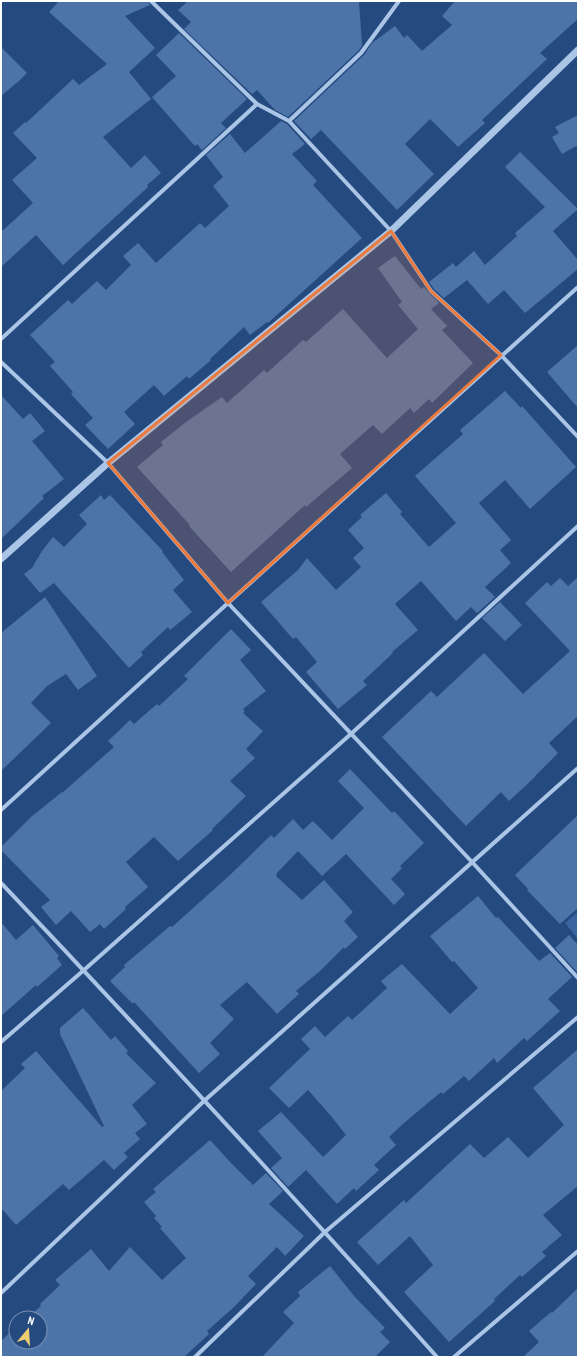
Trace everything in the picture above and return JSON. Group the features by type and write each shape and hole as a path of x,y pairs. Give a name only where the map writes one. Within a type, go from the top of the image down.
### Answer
{"street":[{"path":"151,1 257,104 289,121 391,231 431,291 501,356 578,437"},
{"path":"289,121 361,52 398,1"},
{"path":"1,559 108,463 391,231 578,50"},
{"path":"1,339 257,104"},
{"path":"1,810 578,287"},
{"path":"1,362 108,463 228,603 472,862 578,978"},
{"path":"1,1042 352,734 578,526"},
{"path":"1,1294 204,1100 578,768"},
{"path":"1,883 204,1100 437,1357"},
{"path":"195,1357 325,1232 578,1017"},
{"path":"454,1357 578,1251"}],"highlighted area":[{"path":"391,231 431,291 501,355 228,603 108,463"}],"shaded area":[{"path":"578,912 578,939 565,923"}],"building":[{"path":"59,1 148,1 150,5 125,16 155,48 129,72 151,99 103,137 131,168 145,155 161,173 147,185 148,187 63,265 36,235 1,267 1,232 33,203 12,180 37,158 13,133 25,122 26,123 73,79 79,85 107,64 49,12"},
{"path":"188,1 359,1 362,46 288,117 275,110 257,90 252,94 184,29 191,22 178,10"},
{"path":"455,1 578,1 578,19 540,53 547,59 482,120 485,123 458,147 430,119 405,144 434,174 397,210 321,130 311,139 294,121 364,55 372,43 395,26 404,38 407,35 422,51 452,25 442,16"},
{"path":"179,33 247,99 221,123 226,128 202,150 197,144 196,146 193,144 152,97 176,76 156,55"},
{"path":"1,47 27,73 1,96"},
{"path":"578,115 578,145 562,154 552,137 559,133 555,127"},
{"path":"281,121 287,124 305,144 292,154 317,181 313,185 362,238 268,323 267,322 250,335 244,327 210,359 211,360 189,379 187,376 164,396 154,385 124,412 135,424 108,449 85,425 93,418 71,394 73,392 50,366 55,362 30,335 68,300 72,304 97,281 106,290 131,265 123,256 138,243 156,263 200,223 205,228 229,206 213,186 223,177 206,155 230,134 245,153"},
{"path":"520,152 578,209 553,231 578,260 578,269 525,313 504,290 488,304 467,280 444,298 429,282 453,263 456,267 474,251 485,265 517,236 515,233 545,207 505,167"},
{"path":"395,256 421,289 424,287 439,303 431,309 447,326 442,330 473,363 432,403 429,399 414,413 410,408 382,434 373,425 340,454 352,468 306,507 305,505 231,572 137,467 163,445 161,442 186,422 222,397 227,403 264,370 267,373 303,340 306,342 343,309 387,358 418,329 398,305 402,302 378,268"},
{"path":"578,345 578,408 547,372"},
{"path":"505,391 521,408 522,406 576,467 530,509 505,480 479,503 511,540 500,550 511,563 485,587 495,597 477,613 471,607 456,621 421,581 395,604 418,630 392,652 393,653 363,681 367,685 338,709 306,672 317,662 296,637 293,639 261,602 298,570 307,558 336,590 361,567 353,558 364,548 348,530 362,517 360,515 386,493 402,512 400,514 429,547 456,523 415,476 463,434 460,430"},
{"path":"1,395 23,419 30,413 45,431 32,441 64,479 42,496 44,498 1,539"},
{"path":"101,495 104,500 110,495 163,551 162,552 184,580 173,590 192,612 170,630 168,627 141,652 143,655 129,668 54,583 40,593 24,574 32,568 42,551 53,537 64,547 87,524 79,515"},
{"path":"578,577 578,716 549,743 558,753 535,777 509,801 501,792 466,826 382,737 431,691 437,697 484,653 523,694 570,651 525,603 547,582 551,586 560,578 568,586"},
{"path":"45,597 97,676 78,690 66,674 47,686 31,703 51,723 1,771 1,633"},
{"path":"500,602 522,625 505,641 482,618"},
{"path":"231,629 251,650 240,660 266,691 243,709 245,711 243,713 263,731 246,749 255,758 230,781 246,796 212,829 213,830 178,861 154,837 126,862 148,887 125,907 126,909 104,929 100,924 90,932 71,911 56,925 41,907 50,900 1,850 1,847 31,817 62,793 114,747 108,741 130,720 134,724 157,704 159,706 188,679 184,676"},
{"path":"350,769 392,813 394,811 424,843 400,866 402,868 391,879 405,894 394,905 346,854 322,876 298,851 276,874 276,876 302,900 324,880 353,912 344,921 358,937 345,949 344,947 320,971 296,991 299,994 277,1014 247,982 220,1005 234,1019 210,1043 220,1054 199,1073 134,1002 133,1004 110,981 125,967 124,965 170,926 172,927 231,874 271,835 274,838 293,819 303,830 313,821 332,840 364,808 338,781"},
{"path":"578,815 578,908 560,924 527,890 528,889 515,875"},
{"path":"478,896 496,918 498,917 539,961 550,953 572,977 548,999 560,1011 527,1041 524,1038 497,1063 494,1058 469,1081 464,1076 443,1094 441,1092 404,1123 389,1137 396,1145 374,1165 379,1170 356,1191 354,1188 337,1204 306,1170 288,1187 271,1168 282,1158 258,1131 281,1112 323,1157 346,1135 308,1090 289,1108 269,1088 310,1049 301,1039 315,1026 325,1037 348,1016 352,1020 387,988 381,981 402,964 450,1014 478,988 454,961 452,962 430,936"},
{"path":"1,922 16,940 33,925 59,956 57,958 62,965 37,987 36,985 1,1016"},
{"path":"569,935 578,945 577,972 555,948"},
{"path":"83,1008 111,1040 115,1036 128,1051 126,1053 156,1083 132,1105 147,1124 135,1133 140,1139 124,1153 128,1157 114,1170 104,1160 69,1190 63,1184 16,1225 1,1208 1,1091 25,1068 21,1064 36,1051 102,1127 104,1126 60,1034 60,1028"},
{"path":"578,1049 578,1186 543,1215 562,1235 542,1252 546,1256 522,1277 520,1275 494,1299 495,1301 449,1342 404,1292 433,1265 410,1236 378,1265 357,1242 404,1200 406,1203 470,1144 484,1158 508,1137 528,1158 564,1125 533,1088"},
{"path":"210,1140 253,1185 266,1173 283,1191 269,1204 304,1236 285,1256 277,1247 248,1276 256,1284 234,1307 207,1331 209,1334 184,1357 1,1357 1,1341 8,1334 8,1350 48,1350 48,1310 36,1310 41,1306 40,1304 60,1285 55,1280 91,1249 109,1271 130,1247 162,1280 186,1258 160,1228 162,1227 154,1218 156,1216 144,1202 156,1192 153,1189"},
{"path":"330,1266 355,1297 385,1328 380,1332 390,1342 375,1357 262,1357 294,1323 283,1312 300,1296 298,1292"},
{"path":"578,1288 578,1357 523,1357 539,1342 529,1331 551,1312 552,1313"}]}
